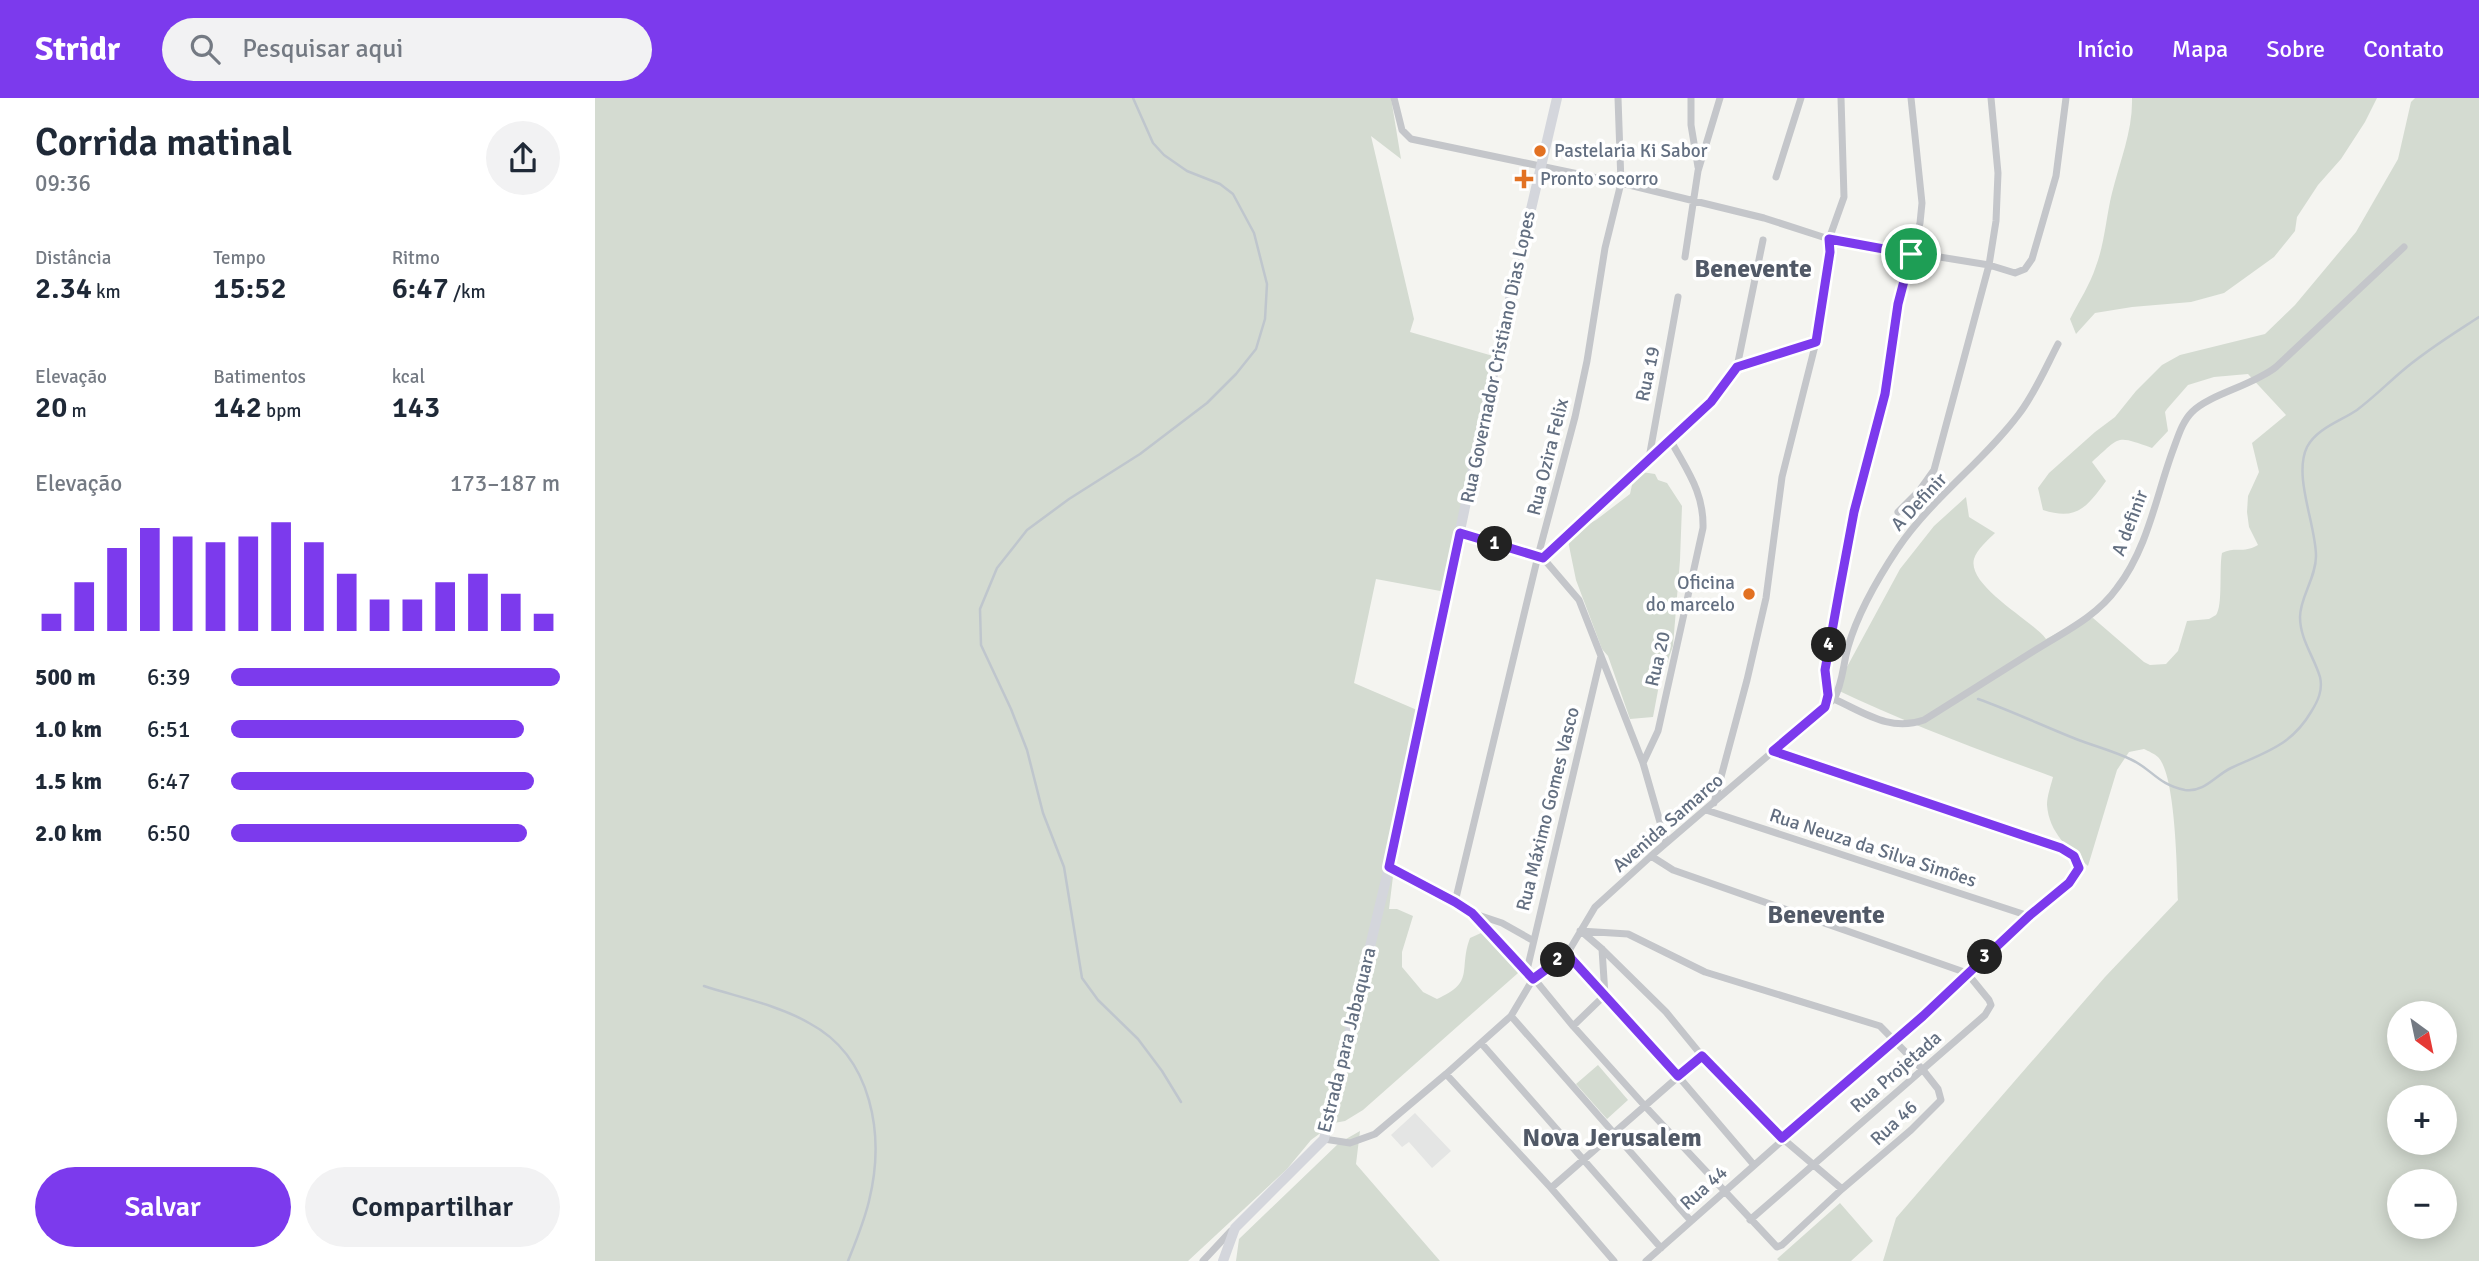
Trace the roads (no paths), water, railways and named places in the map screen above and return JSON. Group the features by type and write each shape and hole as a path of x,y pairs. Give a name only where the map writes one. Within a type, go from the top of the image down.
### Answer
{"street":[{"path":"1394,98 1402,130 1411,139 1622,183 1764,218 1829,239 1989,265 2015,272 2020,272 2032,259 2056,176 2066,98"},
{"name":"Rua Governador Cristiano Dias Lopes","path":"1408,782 1460,533 1557,98"},
{"name":"Rua Ozira Felix","path":"1455,902 1587,361 1605,248 1622,183 1618,98"},
{"path":"1691,98 1698,171"},
{"path":"1685,257 1698,171 1720,98"},
{"path":"1776,177 1801,98"},
{"path":"1714,803 1748,680 1766,598 1782,477 1816,342 1830,252 1829,239 1844,197 1841,98"},
{"path":"1825,707 1828,695 1825,670 1854,512 1885,394 1898,304 1920,223 1921,203 1911,98"},
{"path":"1898,512 1919,491 1934,470 1989,265 1999,201 1991,98"},
{"path":"1540,557 1671,441 1711,402 1737,367 1763,240"},
{"name":"A definir","path":"1834,699 1887,723 1910,725 1924,720 2091,615 2118,587 2133,564 2171,456 2190,414 2206,402 2252,383 2276,367 2404,247"},
{"name":"Rua 19","path":"1649,458 1678,297"},
{"path":"1737,367 1816,342"},
{"name":"A Definir","path":"1834,699 1848,645 1875,584 1910,531 2020,413 2058,344"},
{"name":"Rua 20","path":"1643,763 1658,731 1703,528 1704,509 1701,497 1671,441"},
{"path":"1460,533 1540,557 1579,600 1643,763 1666,843"},
{"name":"Rua Máximo Gomes Vasco","path":"1527,970 1601,656"},
{"name":"Avenida Samarco","path":"1533,979 1567,954 1595,907 1834,699"},
{"name":"Rua 44","path":"1646,1261 1896,1040 2074,877 2079,868 2078,862 2069,852 2061,848 1773,751"},
{"name":"Estrada para Jabaquara","path":"1223,1261 1235,1228 1324,1139 1408,782"},
{"name":"Rua Neuza da Silva Simões","path":"1706,810 2029,916"},
{"path":"1651,856 1673,870 1967,973"},
{"path":"1389,867 1472,913 1527,970 1644,1105 1774,1246 1779,1247 1842,1189 1782,1138 1702,1056 1666,1012 1580,930"},
{"path":"1472,913 1502,923 1532,940"},
{"name":"Rua 46","path":"1580,930 1628,934 1705,972 1880,1026 1896,1040 1938,1089 1941,1100 1902,1138 1842,1189"},
{"path":"1573,1026 1605,995 1602,949"},
{"path":"1567,954 1678,1076 1754,1165"},
{"name":"Rua Projetada","path":"1750,1220 1990,1010 1989,1000 1967,973"},
{"path":"1324,1139 1350,1143 1375,1134 1511,1016 1533,979"},
{"path":"1511,1016 1691,1221"},
{"path":"1481,1043 1661,1248"},
{"path":"1551,1188 1702,1056"},
{"path":"1446,1074 1614,1261"},
{"path":"1203,1261 1235,1228"}],"waterway":[{"path":"1133,98 1153,143 1164,155 1187,171 1220,184 1233,194 1254,233 1267,284 1265,319 1256,349 1207,403 1140,454 1069,499 1027,530 997,568 980,609 981,645 1027,750 1043,813 1064,867 1082,978 1098,1000 1138,1039 1181,1102"},
{"path":"1978,699 2124,756 2168,784 2185,790 2198,789 2231,768 2286,740 2311,712 2318,700 2321,686 2302,633 2300,617 2316,556 2304,486 2303,459 2307,447 2323,430 2357,410 2420,357 2479,317"},
{"path":"704,986 771,1006 809,1023 831,1038 848,1056 860,1077 869,1100 874,1125 874,1176 862,1224 848,1261"}],"place":[{"name":"Pastelaria Ki Sabor","path":"1540,151"},
{"name":"Pronto socorro","path":"1524,179"},
{"name":"Oficina do marcelo","path":"1749,594"}],"district":[{"name":"Benevente","path":"1753,269"},
{"name":"Benevente","path":"1826,915"},
{"name":"Nova Jerusalem","path":"1612,1138"}]}
